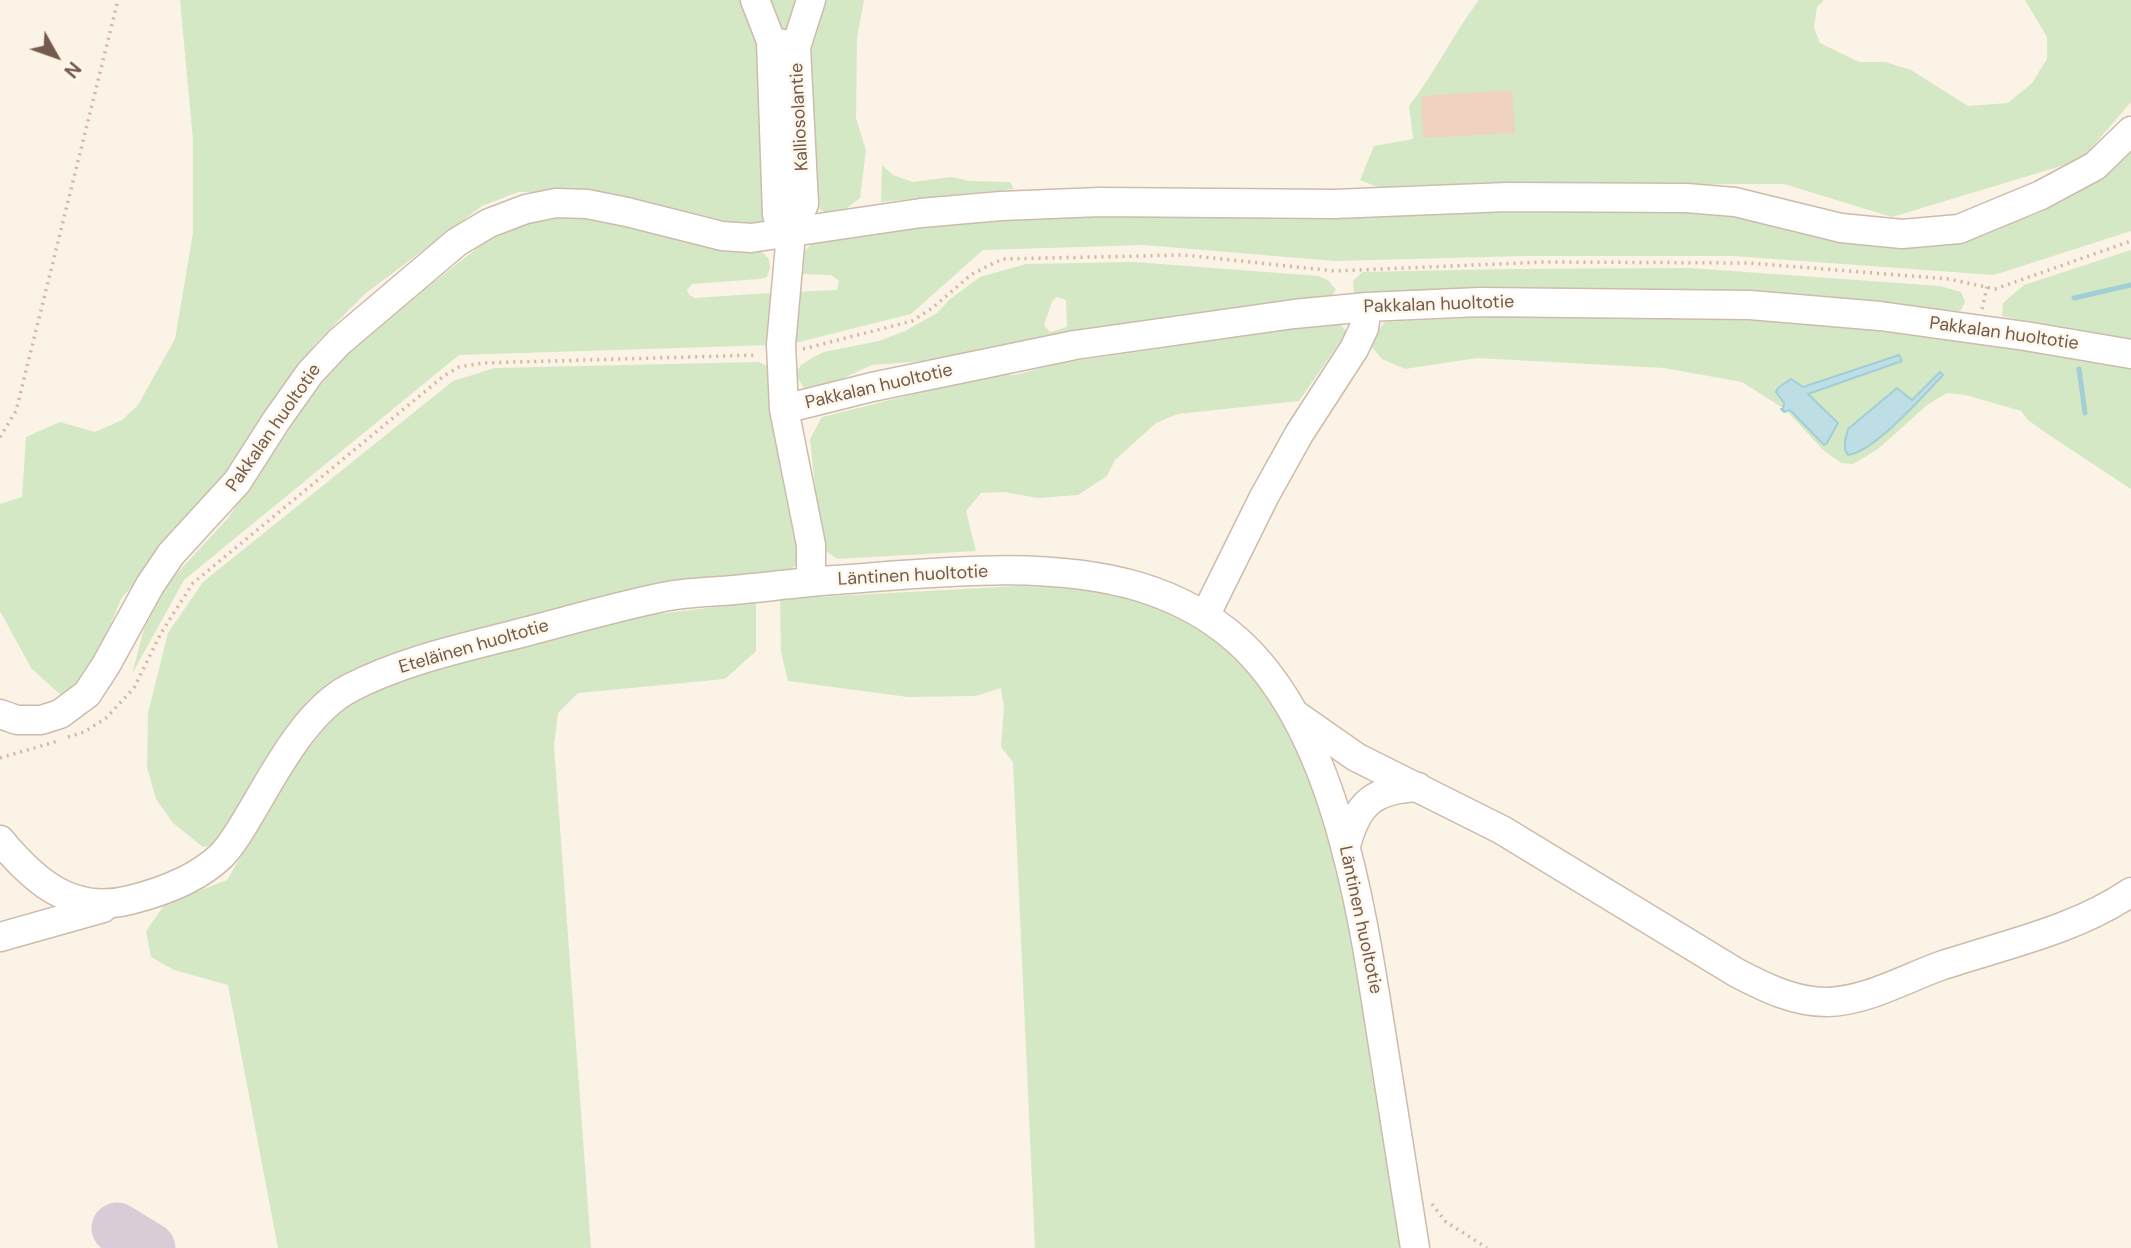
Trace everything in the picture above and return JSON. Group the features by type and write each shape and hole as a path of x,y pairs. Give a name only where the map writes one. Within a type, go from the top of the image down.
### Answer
{"street":[{"path":"755,0 783,44"},
{"name":"Kalliosolantie","path":"791,234 804,204 783,44 811,0"},
{"path":"791,234 921,213 1001,206 1100,202 1334,204 1507,197 1686,198 1735,202 1841,228 1902,234 1959,229 2040,195 2095,166 2131,131"},
{"name":"Pakkalan huoltotie","path":"0,713 17,720 41,720 60,714 87,694 107,665 150,585 172,554 237,482 310,373 338,342 457,242 489,223 526,209 556,203 587,204 722,236 751,238 791,234 782,345 784,409 872,387 1075,345 1294,314 1367,307 1480,302 1750,305 1880,316 2131,354"},
{"path":"1205,616 1264,497 1300,433 1354,349 1364,328 1367,307"},
{"path":"784,409 811,545 811,582"},
{"name":"Läntinen huoltotie","path":"811,582 969,572 1085,575 1146,589 1185,605 1205,616 1241,643 1262,666 1294,713 1322,774 1346,846 1362,915 1415,1248"},
{"name":"Eteläinen huoltotie","path":"123,902 163,891 201,872 221,856 308,724 326,704 343,691 373,677 445,653 666,596 811,582"},
{"path":"1294,713 1349,752 1510,835 1737,973 1768,989 1808,1001 1845,1000 1872,992 1943,965 2053,930 2103,909 2131,892"},
{"path":"1346,846 1352,822 1364,805 1396,788 1418,787"},
{"path":"0,841 22,867 52,890 76,900 101,904 123,902"},
{"path":"0,937 123,902"}],"path":[{"path":"0,437 16,411 118,0"},
{"path":"1431,1203 1446,1222 1487,1248"}],"green space":[{"path":"180,0 749,0 760,29 768,224 743,225 612,193 518,192 482,206 366,293 316,343 257,424 232,467 121,599 95,662 64,698 31,668 0,611 0,504 22,497 26,437 60,422 95,432 122,420 138,405 175,339 193,233 193,140"},
{"path":"761,0 794,0 795,37 788,39"},
{"path":"821,0 864,0 857,38 856,118 866,150 860,198 847,208 828,213 820,210 815,200 807,57"},
{"path":"1479,0 1824,0 1817,7 1814,28 1820,43 1859,62 1885,62 1911,70 1968,106 2008,103 2032,83 2047,59 2047,37 2025,0 2131,0 2131,102 2081,160 1892,217 1784,184 1416,185 1380,188 1360,180 1374,146 1413,139 1409,106"},
{"path":"2131,147 2131,231 1994,275 1733,256 1524,256 1334,261 1144,245 983,250 911,314 791,344 793,292 837,290 839,281 831,275 798,274 804,252 823,238 964,221 1149,214 1465,210 1690,211 1732,216 1809,233 1977,233 2034,215 2063,201 2100,177"},
{"path":"882,165 893,175 913,182 951,177 970,181 1010,182 1014,189 881,202"},
{"path":"534,217 615,220 760,250 769,259 767,277 692,284 687,290 689,295 695,298 769,293 774,298 771,345 459,355 184,580 132,674 144,629 168,583 228,518 315,392 340,361 362,338 498,232"},
{"path":"2131,250 2131,346 2002,316 2003,303 2024,285"},
{"path":"1134,262 1319,276 1329,281 1336,290 1332,295 1319,298 952,359 872,365 815,391 805,389 797,377 801,365 824,352 879,341 905,331 937,313 950,299 980,277 1026,264","holes":["1057,297 1066,300 1067,327 1050,332 1044,325 1052,301"]},
{"path":"1690,268 1940,286 1961,292 1965,302 1961,310 1951,314 1773,296 1586,289 1354,295 1353,281 1362,272"},
{"path":"1570,313 1896,331 1997,345 2131,369 2131,489 2046,433 2028,420 2021,411 1966,395 1947,393 1927,405 1878,449 1853,464 1841,463 1823,450 1786,410 1742,382 1664,368 1477,358 1405,369 1382,359 1372,347 1373,336 1385,322"},
{"path":"1328,324 1341,325 1347,332 1299,401 1178,414 1156,423 1115,460 1107,476 1078,495 1038,498 1004,492 981,493 966,511 976,551 837,559 826,551 820,532 810,439 822,417 995,374 1015,375 1061,363"},
{"path":"759,362 774,374 802,543 798,563 785,574 449,639 348,672 303,712 226,833 214,845 203,847 173,823 156,799 147,767 148,713 168,633 203,582 453,381 495,368"},
{"path":"1019,586 1073,588 1132,597 1176,614 1210,633 1245,663 1303,753 1338,861 1405,1248 1035,1248 1013,762 1001,747 1004,708 1001,688 975,696 908,697 788,681 781,652 780,599"},
{"path":"756,602 756,651 725,679 578,693 558,713 554,746 591,1248 278,1248 228,985 174,970 151,957 146,931 165,904 227,880 297,763 332,719 369,689 625,618"}],"water":[{"path":"1899,355 1902,361 1808,394 1838,423 1824,445 1790,410 1784,412 1781,409 1784,403 1776,392 1791,379 1803,387"},
{"path":"1940,372 1943,375 1885,433 1871,444 1848,455 1845,441 1848,429 1897,388 1912,400"}],"building":[{"path":"1512,90 1515,133 1423,138 1421,96"}],"waterway":[{"path":"2074,298 2131,285"},
{"path":"2079,369 2085,413"}],"taxiway":[{"path":"117,1228 150,1248"}]}
